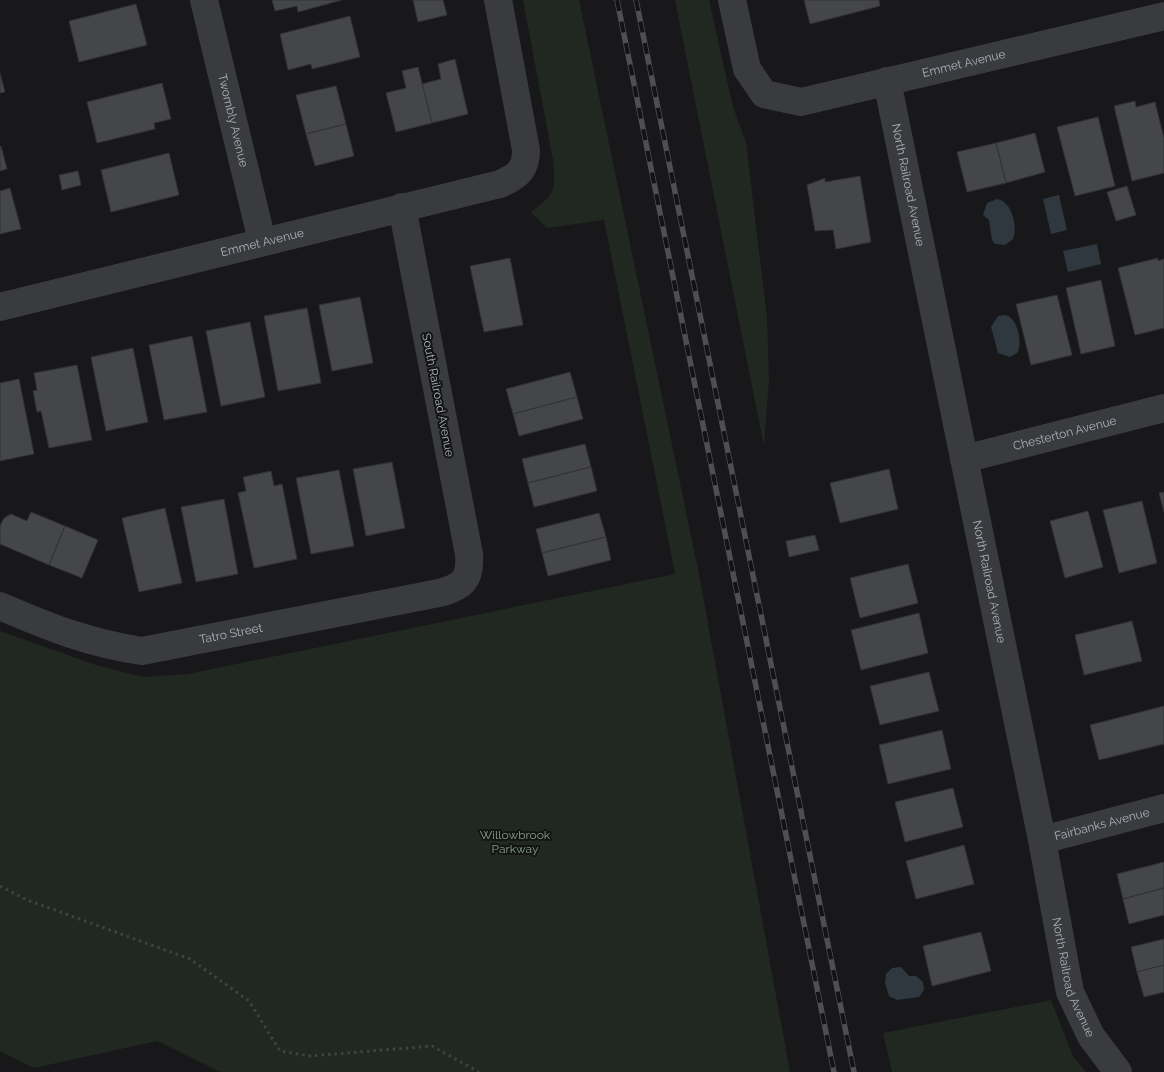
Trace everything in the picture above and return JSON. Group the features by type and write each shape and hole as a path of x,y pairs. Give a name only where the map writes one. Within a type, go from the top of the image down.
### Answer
{"street":[{"name":"Twombly Avenue","path":"204,0 262,241"},
{"name":"Emmet Avenue","path":"0,307 262,241 500,184 521,173 526,162 526,150 498,0"},
{"name":"Emmet Avenue","path":"732,0 747,70 764,94 801,102 1161,11"},
{"name":"North Railroad Avenue","path":"887,81 1042,840 1070,992 1091,1036 1118,1072"},
{"name":"South Railroad Avenue","path":"402,207 469,554 470,567 464,581"},
{"name":"Chesterton Avenue","path":"964,459 1164,408"},
{"name":"Tatro Street","path":"0,606 55,629 105,646 142,651 438,593 453,589 464,581"},
{"name":"Fairbanks Avenue","path":"1042,840 1164,808"}],"path":[{"path":"0,886 28,900 190,959 249,1002 280,1051 310,1056 432,1046 479,1072"}],"green space":[{"name":"Willowbrook Parkway","path":"523,0 579,0 698,569 790,1072 221,1072 157,1041 34,1068 0,1051 0,631 96,665 143,677 188,674 675,574 604,220 547,228 531,212 545,200 552,190 554,170"},
{"path":"675,0 709,0 733,107 746,142 767,318 769,380 764,446"},
{"path":"1051,1000 1073,1056 1086,1072 892,1072 883,1033"}],"shaded area":[{"path":"1059,195 1067,230 1051,234 1043,199"},
{"path":"997,199 1007,204 1014,222 1013,239 1005,245 995,244 992,240 989,220 983,215 987,203"},
{"path":"1097,244 1101,264 1068,272 1063,251"},
{"path":"1006,315 1014,321 1019,338 1019,349 1017,353 1010,357 998,353 991,327 998,316"},
{"path":"901,967 909,976 916,976 923,982 924,990 919,997 897,1000 889,996 885,983 886,974 892,968"}],"building":[{"path":"272,0 342,0 298,12 297,6 275,11"},
{"path":"413,0 443,0 447,15 418,22"},
{"path":"804,0 879,0 880,6 810,24"},
{"path":"136,4 147,45 79,62 69,21"},
{"path":"350,16 360,57 312,69 311,64 288,70 280,34"},
{"path":"455,59 468,114 432,123 422,84 441,79 438,64"},
{"path":"418,67 432,123 396,132 386,93 406,88 402,71"},
{"path":"0,73 5,92 0,93"},
{"path":"162,83 171,119 154,123 155,129 97,143 87,102"},
{"path":"336,86 346,124 306,134 296,95"},
{"path":"1135,101 1136,107 1155,102 1164,138 1164,173 1132,181 1114,106"},
{"path":"1098,117 1115,186 1075,196 1057,127"},
{"path":"346,124 354,156 315,166 306,134"},
{"path":"1035,133 1045,172 1006,183 996,143"},
{"path":"996,143 1006,183 967,192 957,152"},
{"path":"0,147 7,169 0,171"},
{"path":"169,153 179,195 111,212 101,170"},
{"path":"78,171 81,185 62,190 59,175"},
{"path":"860,176 871,242 836,249 833,230 815,231 807,185 825,178 825,182"},
{"path":"1127,186 1136,215 1116,221 1107,192"},
{"path":"10,188 21,229 0,234 0,191"},
{"path":"510,258 523,325 484,332 470,266"},
{"path":"1158,258 1158,261 1164,259 1164,328 1135,335 1118,268"},
{"path":"1101,280 1115,346 1081,354 1066,288"},
{"path":"1057,295 1072,355 1031,365 1016,304"},
{"path":"360,297 373,363 332,371 319,305"},
{"path":"307,308 321,383 278,391 264,316"},
{"path":"250,322 265,397 221,406 206,331"},
{"path":"192,336 207,412 164,420 149,345"},
{"path":"133,348 148,422 106,431 91,357"},
{"path":"77,365 92,440 49,448 41,411 37,412 33,391 37,390 34,373"},
{"path":"570,372 577,397 513,414 506,389"},
{"path":"19,379 34,454 0,461 0,383"},
{"path":"577,397 583,419 519,436 513,414"},
{"path":"585,444 591,467 528,483 522,459"},
{"path":"392,462 405,528 366,536 353,469"},
{"path":"591,467 597,491 534,507 528,483"},
{"path":"889,469 898,509 840,523 830,483"},
{"path":"339,470 354,546 311,554 296,478"},
{"path":"271,471 274,486 282,484 297,559 254,568 238,493 246,491 243,477"},
{"path":"1164,492 1164,512 1159,493"},
{"path":"224,499 238,574 196,582 181,507"},
{"path":"1142,501 1157,563 1119,573 1103,510"},
{"path":"165,508 182,583 139,592 122,518"},
{"path":"1088,511 1103,567 1065,578 1050,521"},
{"path":"31,512 65,526 49,565 0,544 0,526 4,518 11,514 27,521"},
{"path":"599,513 606,537 542,553 536,529"},
{"path":"65,526 98,540 82,578 49,565"},
{"path":"815,535 819,550 789,557 786,541"},
{"path":"606,537 611,560 548,576 542,553"},
{"path":"908,564 918,603 860,618 850,578"},
{"path":"919,613 928,653 861,670 851,630"},
{"path":"1132,621 1142,661 1084,675 1075,635"},
{"path":"929,672 939,711 880,725 870,686"},
{"path":"1164,706 1164,744 1099,760 1090,725"},
{"path":"942,730 951,769 888,784 879,745"},
{"path":"953,788 963,827 905,842 895,802"},
{"path":"964,845 974,884 916,899 906,861"},
{"path":"1164,862 1164,888 1123,899 1117,874"},
{"path":"1164,888 1164,915 1129,924 1123,899"},
{"path":"981,932 991,971 932,986 923,946"},
{"path":"1164,939 1164,965 1137,972 1131,947"},
{"path":"1164,965 1164,992 1144,997 1137,972"}],"railway":[{"path":"617,0 834,1072"},
{"path":"636,0 854,1072"}]}
